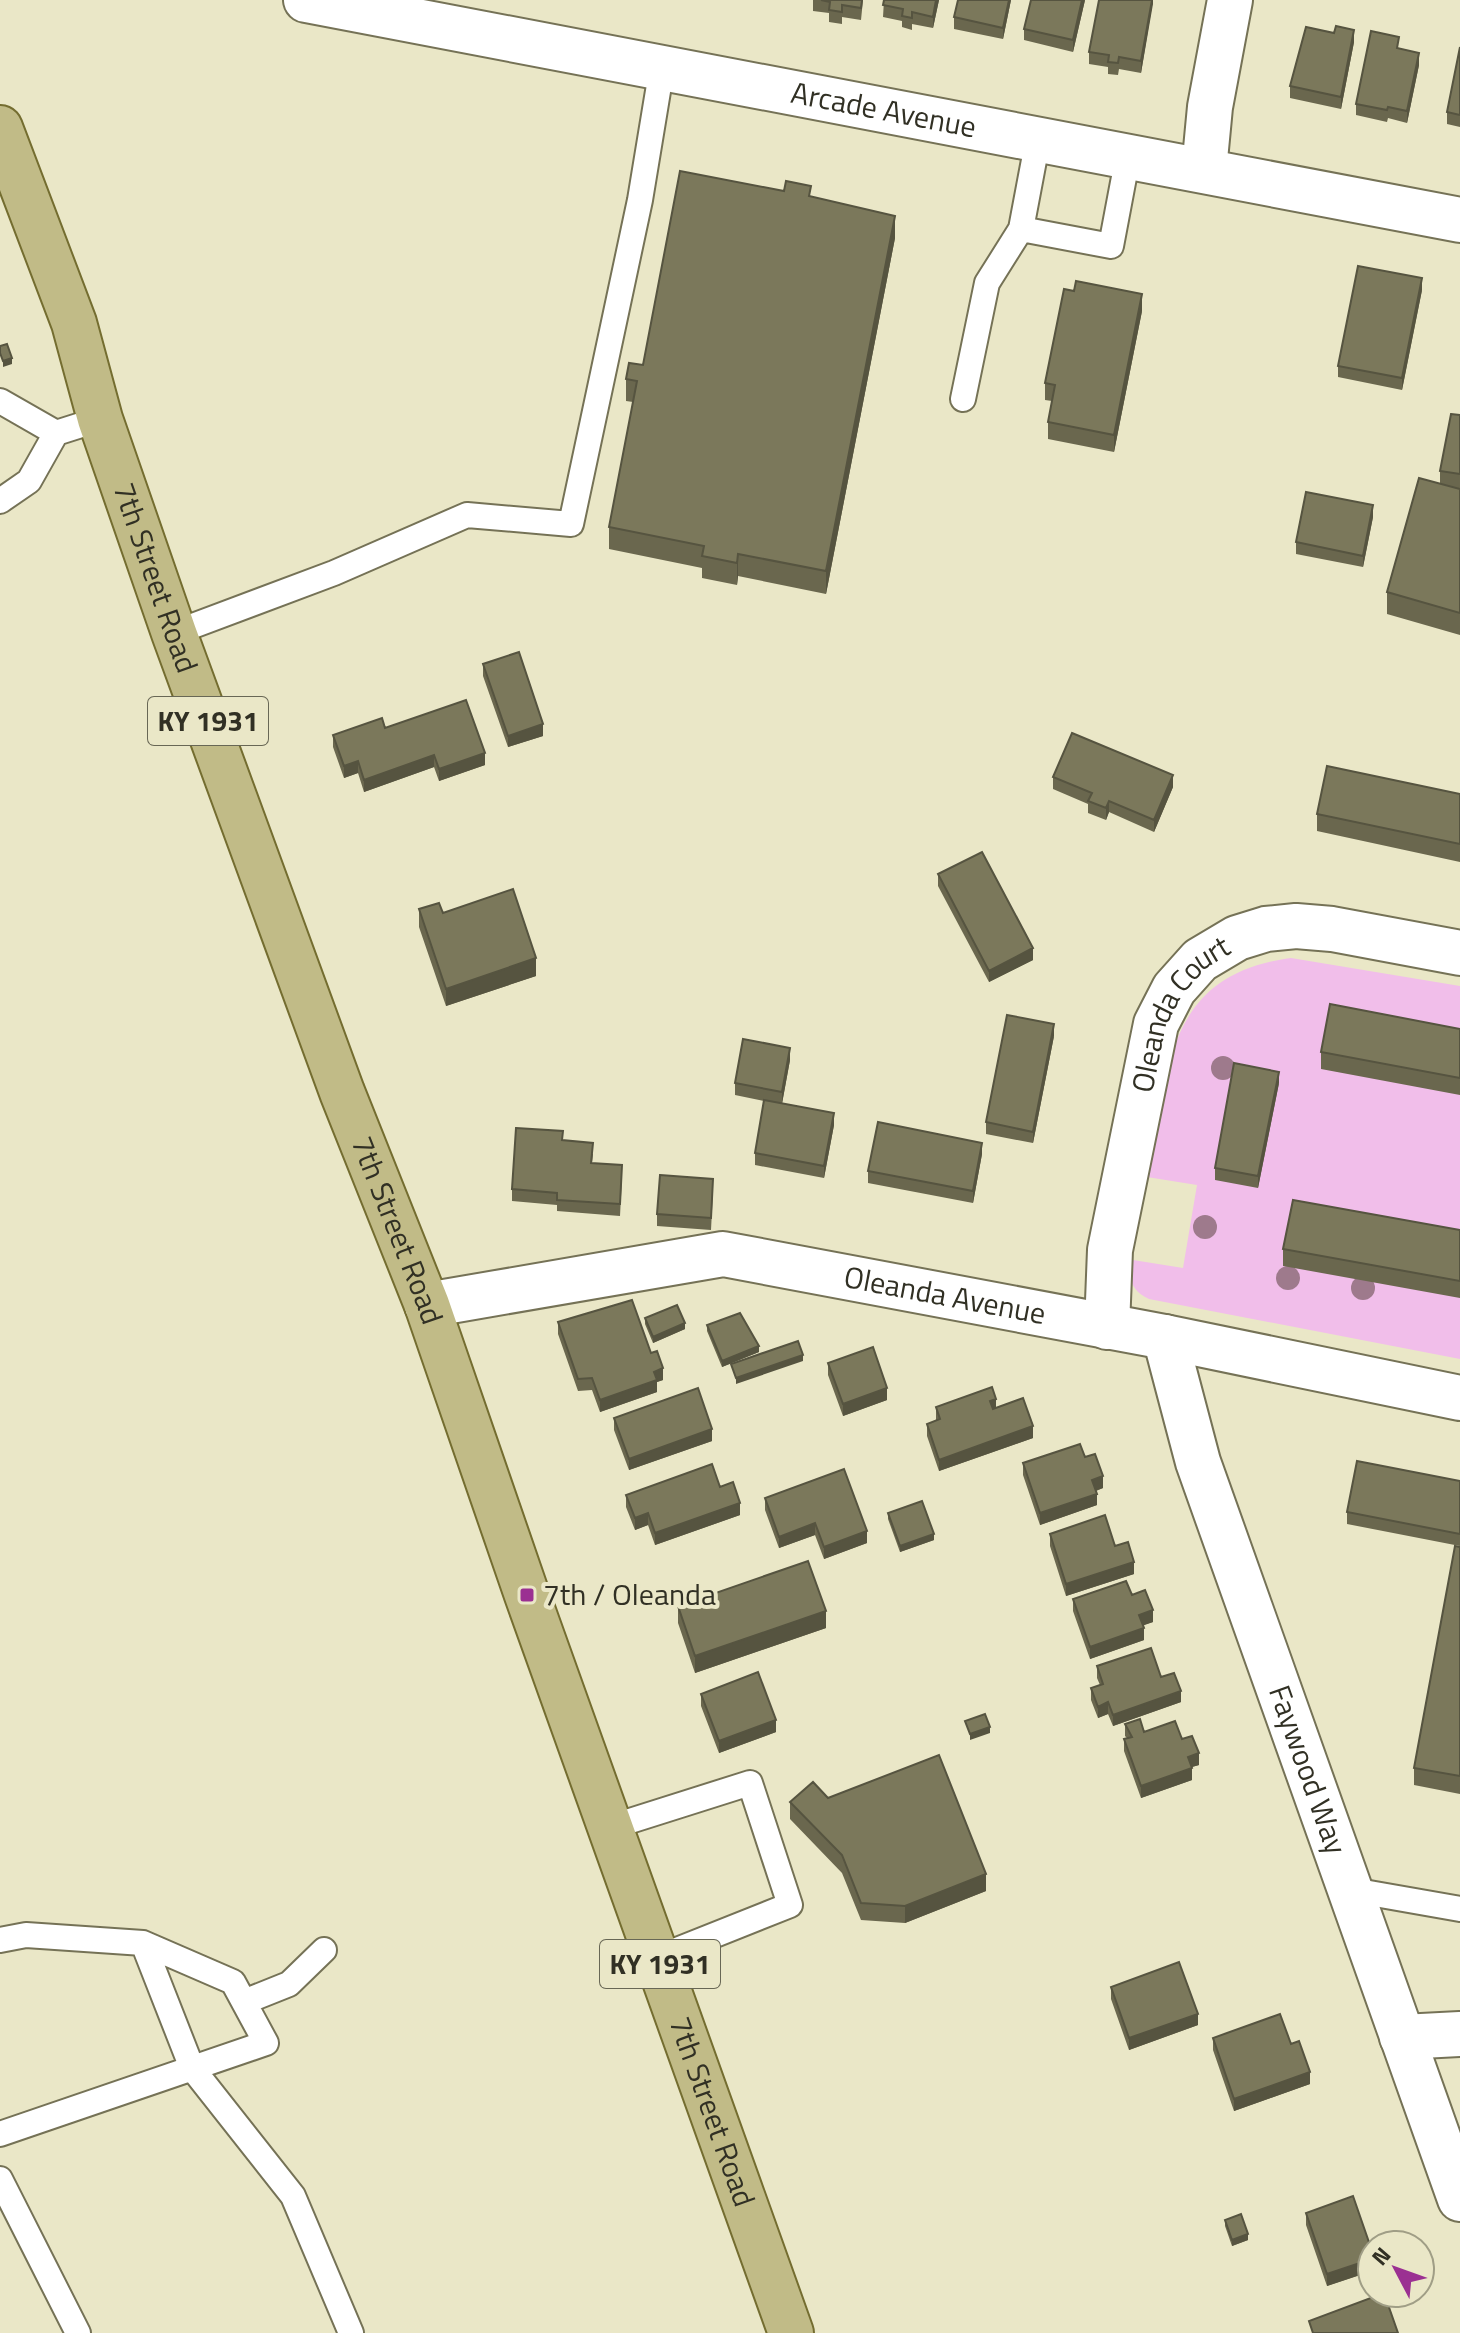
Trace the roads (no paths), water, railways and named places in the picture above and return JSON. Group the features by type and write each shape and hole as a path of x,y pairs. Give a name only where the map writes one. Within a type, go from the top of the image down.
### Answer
{"main road":[{"name":"7th Street Road","path":"0,128 11,193 74,323 100,419 174,633 342,1092 427,1305 791,2333"}],"street":[{"name":"Arcade Avenue","path":"306,0 1460,220"},
{"path":"1204,170 1210,107 1230,0"},
{"name":"Oleanda Court","path":"1107,1327 1110,1250 1156,1024 1174,989 1200,960 1237,938 1266,929 1296,926 1460,953"},
{"name":"Oleanda Avenue","path":"427,1305 723,1254 1165,1337 1460,1398"},
{"name":"Faywood Way","path":"1165,1337 1198,1462 1460,2199"},
{"path":"1402,2037 1460,2034"}],"lane":[{"path":"174,633 334,573 467,515 571,524 640,200 662,67"},
{"path":"963,399 987,283 1021,229 1038,139"},
{"path":"1021,229 1111,246 1128,156"},
{"path":"0,401 56,433"},
{"path":"0,501 29,481 56,433 100,419"},
{"path":"611,1827 750,1783 790,1905 657,1958"},
{"path":"1352,1890 1460,1909"},
{"path":"0,1940 26,1935 143,1943 238,1992 266,2043 0,2134"},
{"path":"143,1943 192,2068 293,2196 351,2333"},
{"path":"238,1992 289,1984 324,1950"},
{"path":"0,2179 78,2333"}],"place":[{"name":"7th / Oleanda","path":"527,1595"}]}
